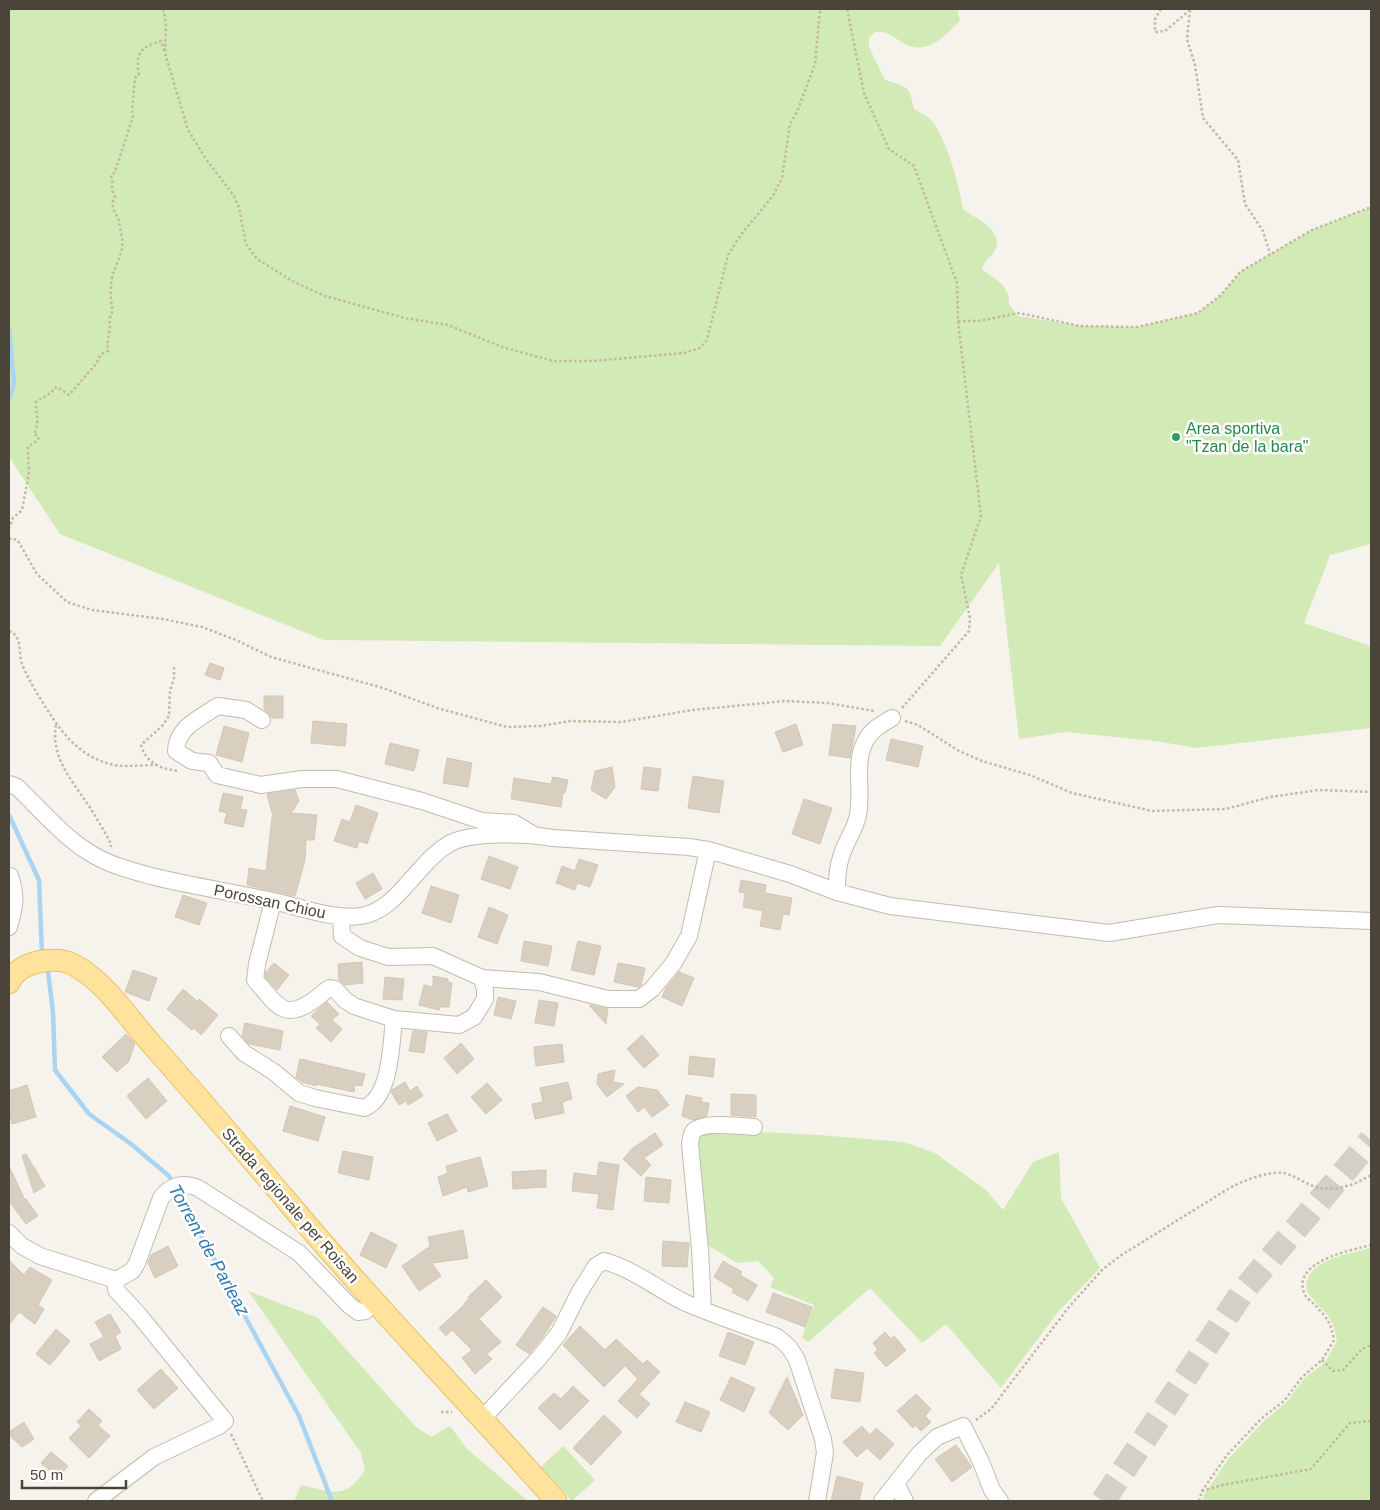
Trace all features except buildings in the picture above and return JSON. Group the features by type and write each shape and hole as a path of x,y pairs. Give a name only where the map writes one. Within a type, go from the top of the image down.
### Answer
{"main road":[{"name":"Strada regionale per Roisan","path":"9,980 19,970 47,961 63,961 89,974 118,1004 270,1180 297,1214 464,1402 482,1419 556,1501"}],"street":[{"name":"Porossan Chiou","path":"262,720 246,710 218,706 191,723 176,741 176,751 192,761 210,763 217,775 261,786 302,779 337,779 422,801 482,821 514,823 534,835"},
{"path":"837,892 837,869 842,853 854,830 858,814 860,759 866,740 877,726 892,718"},
{"name":"Porossan Chiou","path":"9,784 17,787 87,852 128,870 181,884 273,901 341,917 365,915 391,902 438,851 450,843 480,836 534,835 553,838 689,846 790,874 837,892 890,906 1108,933 1218,915 1371,921"},
{"path":"341,917 342,936 360,948 388,956 433,956 482,978 539,982 608,999 639,999 652,989 673,964 689,936 714,852"},
{"path":"9,875 14,888 15,906 9,927"},
{"path":"273,901 257,964 255,980 276,1005 290,1011 302,1009 330,988 354,1006 394,1019 459,1025 474,1017 485,998 482,978"},
{"path":"229,1036 244,1053 274,1072 299,1093 364,1108 375,1100 386,1078 394,1019"},
{"path":"703,1309 700,1249 690,1144 692,1133 697,1128 705,1125 754,1127"},
{"path":"9,1233 22,1246 40,1256 116,1280 132,1271 137,1263 161,1198 167,1190 184,1184 198,1188 299,1253 358,1312 365,1311 376,1302"},
{"path":"482,1419 560,1333 579,1293 596,1266 604,1261 649,1280 685,1302 777,1337 786,1343 797,1360 823,1439 825,1453 817,1501"},
{"path":"96,1501 154,1457 225,1422 139,1315 116,1290 116,1280"},
{"path":"882,1501 919,1454 937,1437 963,1426 981,1462 992,1490 1000,1501"},
{"path":"896,1483 905,1501"}],"path":[{"path":"163,9 166,24 165,53"},
{"path":"9,529 13,518 22,510 29,473 28,447 39,437 34,434 39,424 36,402 52,392 53,388 56,387 69,395 96,364 101,354 108,350 107,342 111,328 109,319 113,312 111,302 113,273 121,258 122,236 118,219 113,211 112,202 114,197 111,190 113,180 111,176 115,172 133,116 135,78 139,74 136,60 140,52 146,48 161,41 188,130 206,159 234,196 239,208 246,244 257,259 294,282 325,296 405,318 448,325 528,356 553,361 593,361 684,353 700,348 708,340 728,255 740,236 773,196 782,178 790,124 797,112 815,64 820,9"},
{"path":"848,9 864,93 889,149 914,166 957,283 958,321 981,516 961,575 970,618 969,631 892,718"},
{"path":"1160,9 1155,20 1155,32 1165,31 1190,9"},
{"path":"1190,9 1187,39 1195,65 1203,118 1238,160 1245,204 1263,231 1270,254"},
{"path":"958,321 979,321 1019,313 1080,326 1137,327 1198,313 1221,295 1240,272 1312,230 1371,207"},
{"path":"9,539 12,538 18,541 37,574 67,602 92,610 163,618 202,627 236,640 271,657 383,688 437,708 507,727 540,726 571,721 621,722 693,710 785,701 828,703 869,708 892,718 918,725 959,751 982,761 1030,775 1072,793 1152,811 1226,809 1270,797 1319,790 1371,792"},
{"path":"9,631 18,638 22,663 56,725 78,748 100,760 116,765 156,765 144,754 141,745 162,726 168,716 174,667"},
{"path":"56,725 54,737 62,763 69,779 91,809 111,844 112,863"},
{"path":"963,1426 980,1419 991,1409 1068,1307 1102,1270 1120,1256 1228,1189 1244,1180 1283,1173 1316,1187 1336,1189 1358,1183 1371,1175"},
{"path":"1199,1501 1202,1491 1227,1455 1262,1418 1284,1401 1302,1377 1322,1360 1334,1340 1331,1326 1304,1293 1303,1284 1314,1264 1331,1256 1371,1245"},
{"path":"1322,1360 1332,1371 1343,1370 1362,1349 1371,1345"},
{"path":"1202,1491 1222,1485 1311,1470 1350,1423 1371,1421"},
{"path":"225,1422 263,1501"}],"green space":[{"path":"9,9 957,9 960,21 933,44 926,47 909,46 885,33 875,32 869,38 869,47 885,80 906,88 911,95 914,109 931,120 937,128 952,163 963,209 987,226 996,237 995,250 982,269 1004,287 1009,297 1009,304 1018,316 1080,326 1137,327 1198,313 1221,295 1240,272 1312,230 1371,207 1371,544 1330,555 1304,623 1371,646 1371,728 1197,748 1155,741 1066,732 1019,739 999,563 940,646 324,640 60,534 9,457"},
{"path":"705,1129 904,1142 935,1153 986,1190 1003,1210 1033,1162 1059,1152 1061,1198 1100,1268 1058,1312 1001,1388 946,1324 922,1343 870,1288 808,1342 802,1337 814,1305 770,1287 774,1278 758,1261 737,1263 704,1243 696,1142"},
{"path":"1371,1248 1371,1501 1202,1501 1205,1493 1230,1457 1264,1421 1286,1403 1304,1379 1325,1362 1337,1341 1329,1317 1307,1292 1306,1288 1310,1274 1324,1262 1333,1258"},
{"path":"248,1291 318,1318 416,1427 431,1437 450,1426 466,1448 528,1501 294,1501 301,1485 337,1492 351,1486 365,1470 361,1453"},
{"path":"563,1446 595,1480 572,1501 541,1467"}],"waterway":[{"name":"Torrent de Parleaz","path":"9,329 14,384 9,400"},
{"name":"Torrent de Parleaz","path":"9,815 39,880 42,954"},
{"name":"Torrent de Parleaz","path":"48,971 53,1013 55,1070 89,1114 131,1144 169,1176 299,1416 332,1501"}],"tunnel":[{"path":"1103,1501 1244,1290 1371,1140"}],"place":[{"name":"Area sportiva \"Tzan de la bara\"","path":"1176,437"}]}
